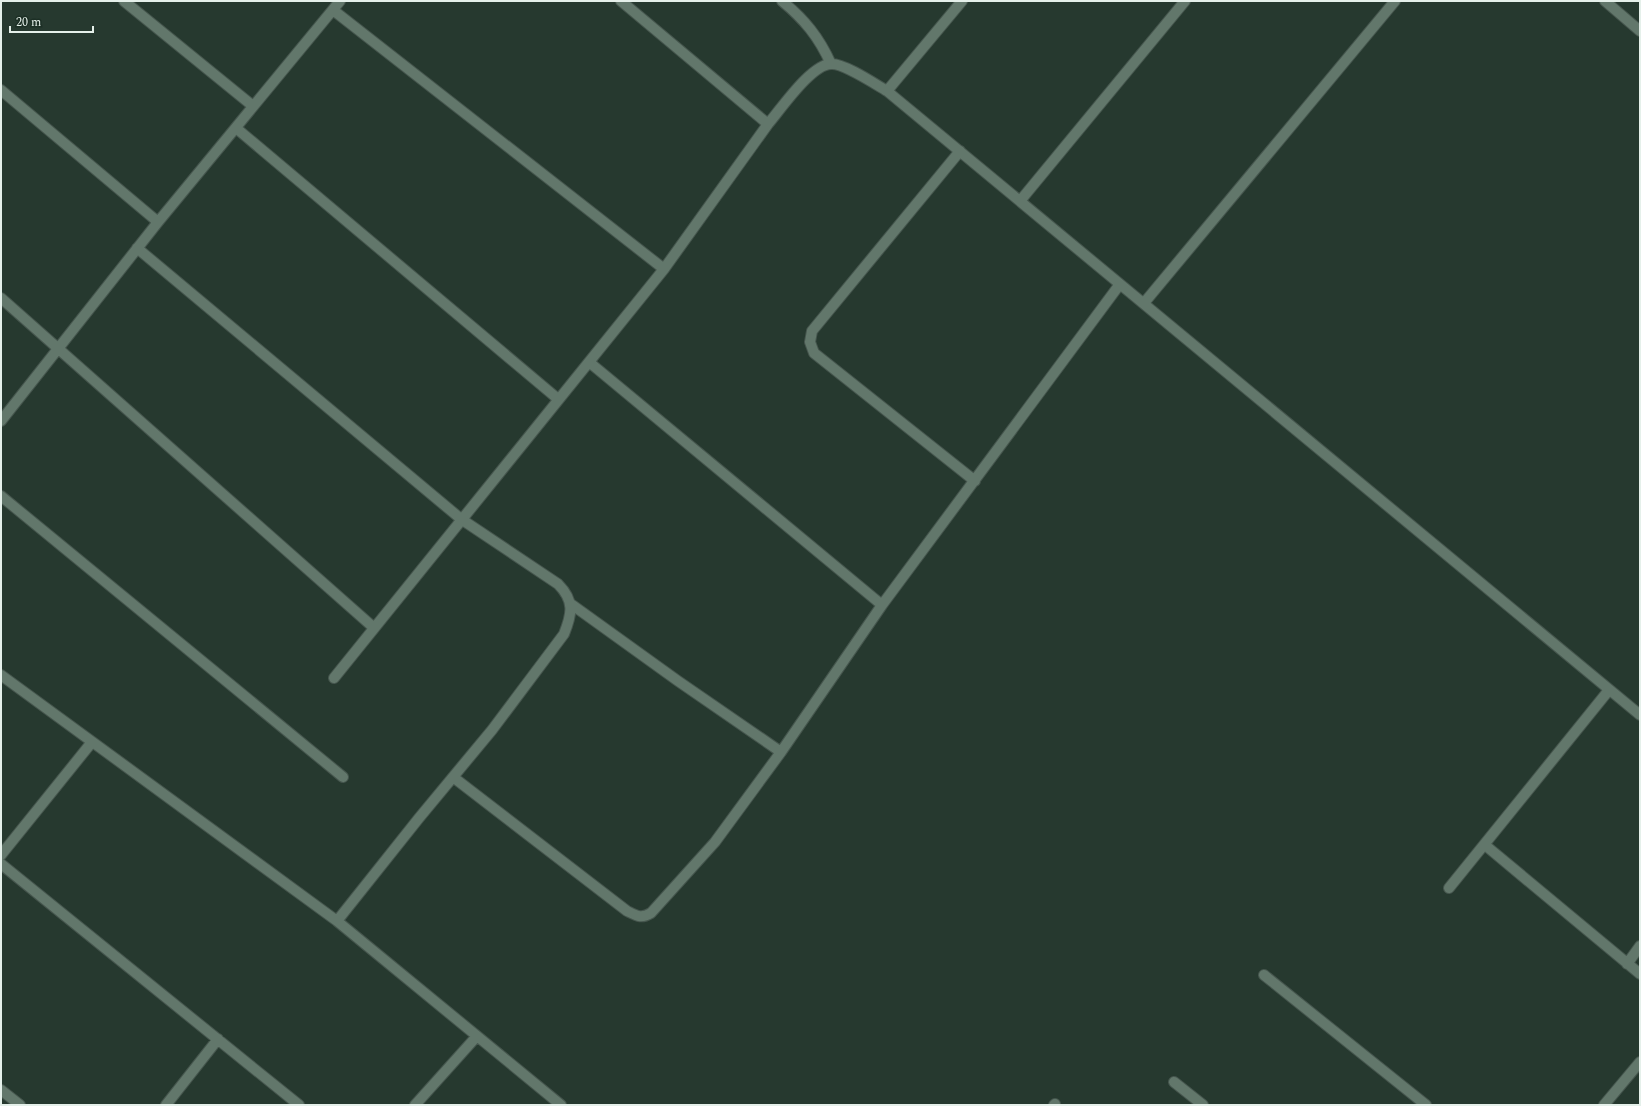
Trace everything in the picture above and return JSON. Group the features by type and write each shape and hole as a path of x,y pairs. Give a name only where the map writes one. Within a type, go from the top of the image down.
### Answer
{"street":[{"path":"124,1 253,106"},
{"path":"1,421 137,248 340,1"},
{"path":"621,1 768,124"},
{"path":"782,1 813,31 822,44 831,64"},
{"path":"887,91 962,1"},
{"path":"1020,201 1185,1"},
{"path":"1144,303 1395,1"},
{"path":"1605,1 1640,31"},
{"path":"333,10 664,269"},
{"path":"334,678 373,627 664,269 768,124 798,87 815,70 831,64 842,66 887,91 1640,715"},
{"path":"1,90 158,222"},
{"path":"236,128 558,399"},
{"path":"960,151 812,331 810,342 814,353 975,481"},
{"path":"137,248 461,519 558,584 566,592 570,604 570,618 564,634 492,730 337,921"},
{"path":"453,777 627,911 638,916 645,917 651,913 715,842 781,752 882,605 1120,284"},
{"path":"1,298 373,627"},
{"path":"589,362 882,605"},
{"path":"1,496 343,777"},
{"path":"570,604 781,752"},
{"path":"1,675 337,921 561,1105"},
{"path":"1449,888 1609,690"},
{"path":"1,855 92,742"},
{"path":"1485,845 1640,974"},
{"path":"1,864 299,1105"},
{"path":"1627,964 1640,946"},
{"path":"1264,975 1426,1105"},
{"path":"415,1105 477,1036"},
{"path":"166,1105 218,1039"},
{"path":"1604,1105 1640,1062"},
{"path":"1174,1082 1203,1105"},
{"path":"1,1090 20,1105"}]}
